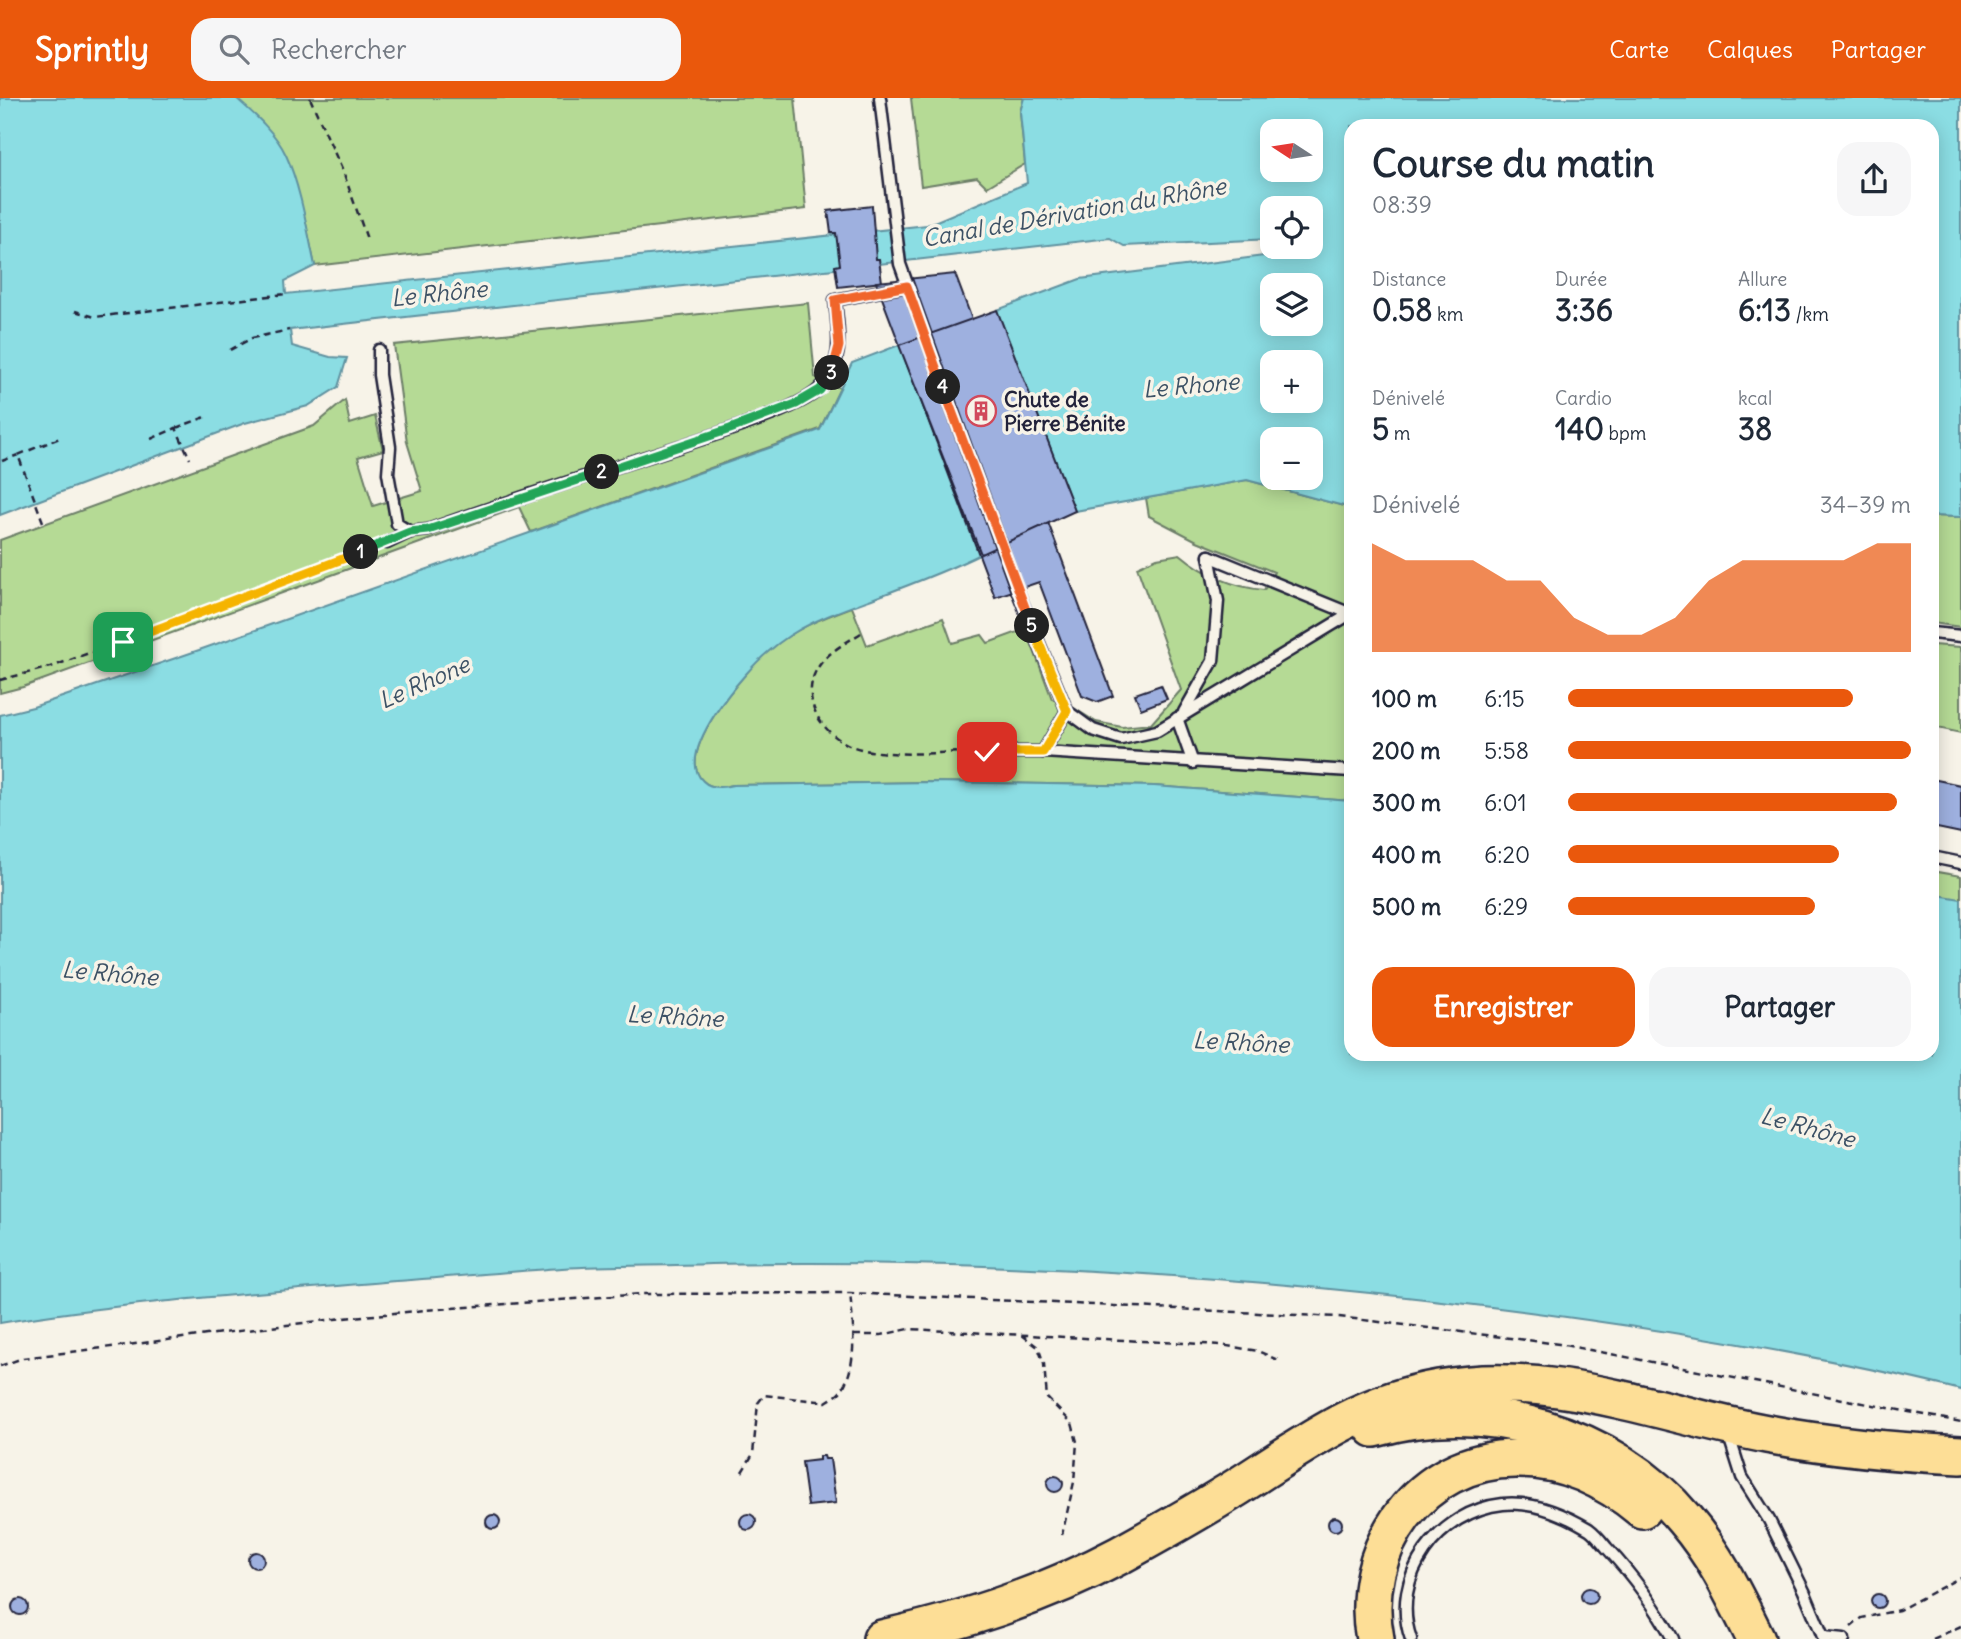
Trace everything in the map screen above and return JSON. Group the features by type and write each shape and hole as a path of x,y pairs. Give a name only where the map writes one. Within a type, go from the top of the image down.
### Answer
{"highway":[{"path":"882,1639 954,1621 1068,1580 1119,1555 1237,1488 1328,1428 1355,1415 1411,1395 1471,1384 1525,1384 1568,1389 1725,1425 1850,1447 1961,1455"},
{"path":"1237,1488 1360,1432 1407,1420 1484,1418 1564,1435 1618,1461 1665,1498 1684,1518 1718,1564 1756,1639"},
{"path":"1375,1639 1371,1605 1374,1571 1384,1544 1405,1512 1426,1491 1470,1467 1514,1458 1545,1461 1580,1471 1610,1485 1640,1507 1671,1538 1691,1565 1715,1601 1735,1639"}],"lane":[{"path":"880,98 900,264 1017,590 1067,711 1093,730 1122,738 1157,731 1344,618"},
{"path":"387,543 410,532 428,530 730,429 796,404 820,390 835,370 839,346 835,300 907,286"},
{"path":"379,351 380,386 390,447 388,473 397,524 410,532"},
{"path":"1193,763 1180,715 1213,661 1218,601 1209,556 1344,611"},
{"path":"1939,634 1961,636"},
{"path":"1043,752 1067,711"},
{"path":"1118,757 1122,738"},
{"path":"987,752 1043,752 1344,771"},
{"path":"1939,858 1961,863"},
{"path":"1725,1425 1742,1477 1769,1520 1824,1638 1844,1639"},
{"path":"1411,1639 1407,1626 1406,1593 1417,1561 1439,1534 1470,1514 1502,1504 1535,1505 1591,1531 1636,1581 1658,1611 1673,1639"}],"path":[{"path":"310,98 344,174 368,242"},
{"path":"75,311 95,317 286,294"},
{"path":"230,350 251,338 289,330"},
{"path":"151,439 208,416"},
{"path":"176,428 190,459"},
{"path":"2,461 62,437"},
{"path":"18,455 43,522"},
{"path":"0,680 75,659 387,543"},
{"path":"862,633 832,651 814,674 810,697 817,718 834,738 856,748 896,752 987,752"},
{"path":"742,1472 753,1454 758,1403 764,1395 826,1402 840,1393 851,1366 854,1335 850,1293"},
{"path":"0,1366 23,1357 426,1310 642,1294 850,1293 1339,1317 1559,1344 1961,1422"},
{"path":"854,1335 881,1335 909,1329 1221,1345 1258,1351 1282,1362"},
{"path":"1022,1335 1038,1347 1044,1364 1047,1398 1072,1423 1077,1442 1074,1482 1062,1535"},
{"path":"1844,1639 1859,1620 1899,1610 1961,1577"},
{"path":"1933,1639 1961,1626"}],"green space":[{"path":"236,98 795,98 806,209 315,266 304,215"},
{"path":"911,98 1024,98 1020,112 1025,164 987,187 977,177 921,186"},
{"path":"808,303 815,377 840,388 820,429 531,532 519,507 23,687 0,693 0,540 314,426 345,400 350,424 375,416 383,450 358,457 373,506 422,491 407,442 394,345"},
{"path":"1247,480 1260,484 1260,490 1284,490 1344,506 1344,800 1154,786 932,782 717,787 703,781 696,768 697,752 704,733 744,676 767,652 787,637 818,620 852,607 867,645 943,618 952,643 982,635 988,643 1026,629 1052,699 1072,707 1096,722 1122,727 1151,724 1181,690 1137,567 1157,558 1180,554 1219,579 1264,590 1274,572 1197,541 1149,516 1146,498"},
{"path":"1939,516 1961,517 1961,627 1939,624"},
{"path":"1939,645 1961,647 1961,733 1939,728"},
{"path":"1939,872 1961,876 1961,902 1939,897"}],"water":[{"path":"0,98 236,98 264,124 282,147 299,195 315,266 285,281 286,294 927,225 1027,183 1020,112 1024,98 1961,98 1961,517 1939,516 1939,119 1344,119 1344,506 1284,490 1323,490 1323,427 1260,427 1260,484 1247,480 1075,511 997,310 1080,279 1260,256 1260,259 1323,259 1323,196 1260,196 1260,240 1124,246 1110,238 290,330 292,346 330,357 347,358 338,387 308,406 245,423 0,515"},
{"path":"899,345 981,554 820,619 793,633 768,652 729,694 704,733 697,752 696,768 703,781 717,787 932,782 1154,786 1344,800 1344,1061 1939,1061 1939,895 1961,899 1961,1390 1843,1363 1723,1341 1483,1306 1194,1277 1001,1267 808,1263 562,1268 192,1299 0,1323 0,715 33,707 202,649 820,430 852,363"}],"building":[{"path":"872,206 876,259 879,259 882,282 838,287 835,266 840,265 836,233 831,233 828,211"},
{"path":"955,274 1113,696 1097,702 1082,696 1039,582 995,597 876,282"},
{"name":"Chute de Pierre Bénite","path":"997,310 1075,511 981,554 899,345"},
{"path":"1161,685 1167,699 1141,709 1135,694"},
{"path":"1939,780 1961,785 1961,833 1939,828"},
{"path":"819,1456 830,1459 836,1503 808,1506 802,1462 819,1460"},
{"path":"1055,1476 1063,1484 1055,1492 1047,1484"},
{"path":"748,1514 756,1522 748,1530 740,1522"},
{"path":"490,1515 496,1515 500,1522 496,1529 490,1529 486,1525 486,1519"},
{"path":"1332,1517 1338,1517 1342,1524 1338,1531 1332,1531 1328,1527 1328,1521"},
{"path":"256,1552 264,1560 256,1568 248,1560"},
{"path":"1589,1588 1597,1596 1589,1604 1581,1596"},
{"path":"1875,1594 1881,1594 1885,1601 1881,1608 1875,1608 1871,1604 1871,1598"},
{"path":"20,1599 28,1607 20,1615 12,1607"}],"place":[{"name":"Chute de Pierre Bénite","path":"981,411"}],"route":[{"path":"123,642 410,532 428,530 730,429 796,404 820,390 835,370 839,346 835,300 907,286 1017,590 1067,711 1043,752 987,752"}],"water label":[{"name":"Canal de Dérivation du Rhône","path":"1074,212"},
{"name":"Le Rhône","path":"439,293"},
{"name":"Le Rhone","path":"1191,385"},
{"name":"Le Rhone","path":"424,682"},
{"name":"Le Rhône","path":"110,973"},
{"name":"Le Rhône","path":"675,1016"},
{"name":"Le Rhône","path":"1241,1042"},
{"name":"Le Rhône","path":"1808,1127"}]}
